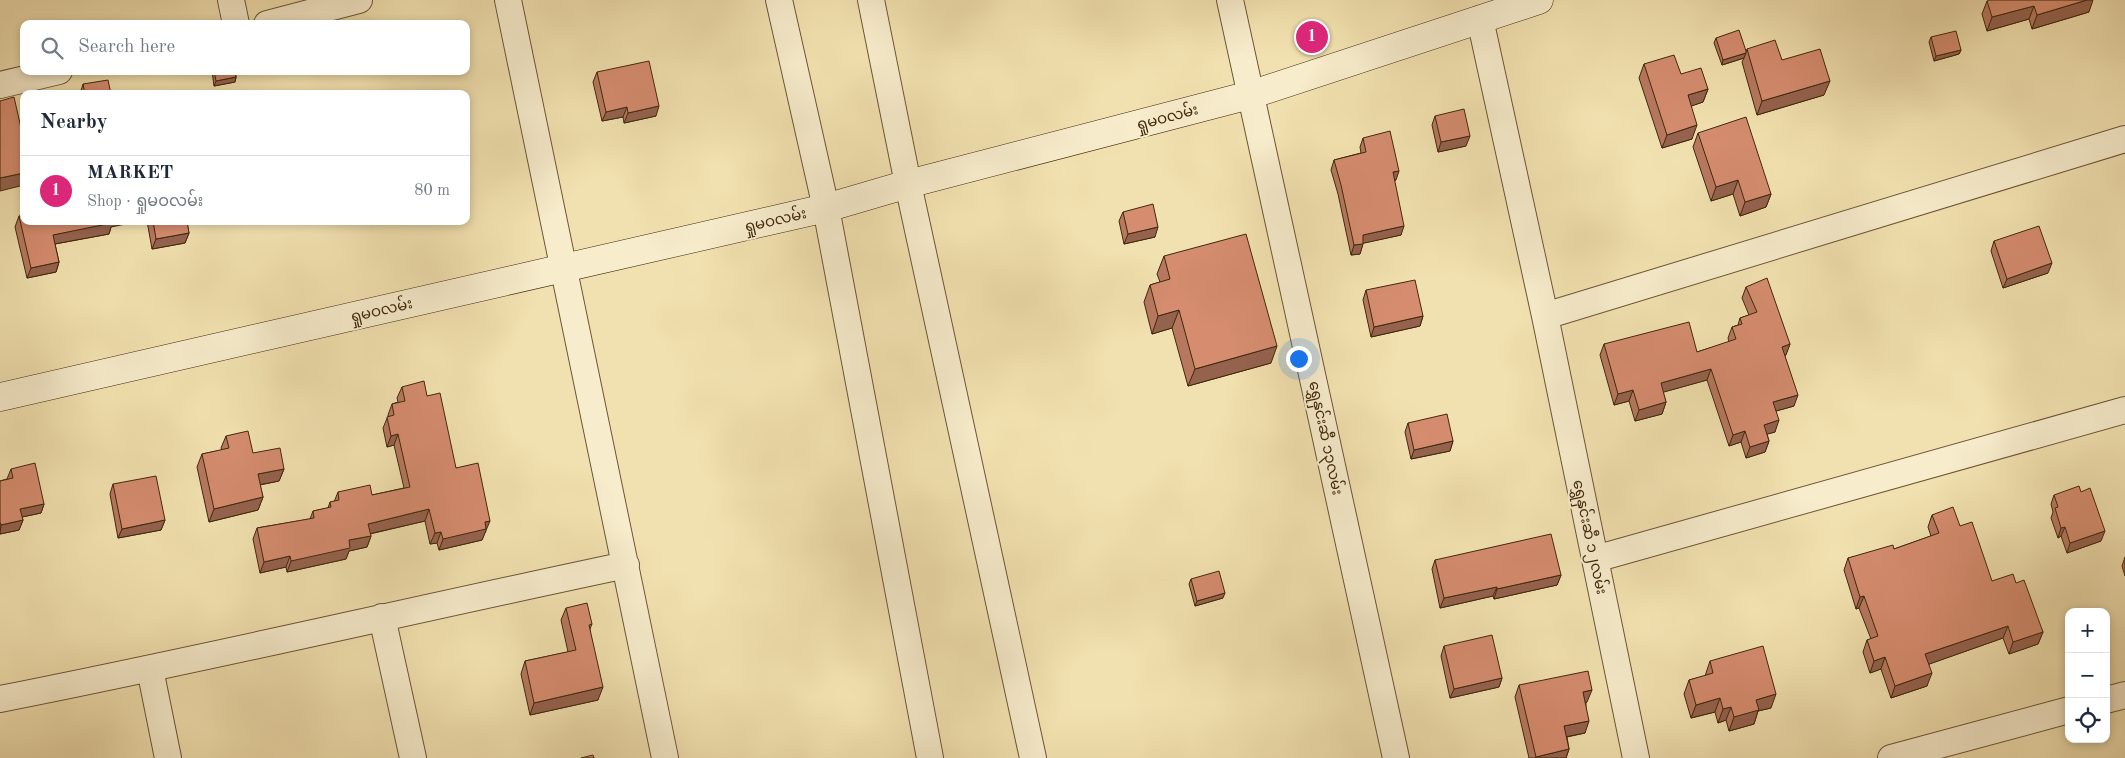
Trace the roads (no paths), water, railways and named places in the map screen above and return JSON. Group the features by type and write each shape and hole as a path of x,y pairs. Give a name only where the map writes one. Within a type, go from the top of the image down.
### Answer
{"street":[{"path":"231,0 235,20"},
{"path":"282,20 359,0"},
{"path":"508,0 665,758"},
{"path":"779,0 826,208 930,758"},
{"path":"871,0 908,184 1033,758"},
{"name":"ရွှေနှင်းဆီ ၁၃လမ်း","path":"1230,0 1396,758"},
{"name":"ရှုမဝလမ်း","path":"0,397 826,208 908,184 1250,95 1539,0"},
{"name":"ရွှေနှင်းဆီ ၁၂လမ်း","path":"1480,19 1545,316 1636,758"},
{"path":"0,84 42,75"},
{"path":"1545,316 2125,139"},
{"path":"1595,559 2125,410"},
{"path":"0,699 150,669 626,565"},
{"path":"382,617 413,758"},
{"path":"150,669 168,758"},
{"path":"2110,699 2125,696"},
{"path":"1891,758 2065,711"}],"place":[{"name":"MARKET","path":"1312,37"}]}
